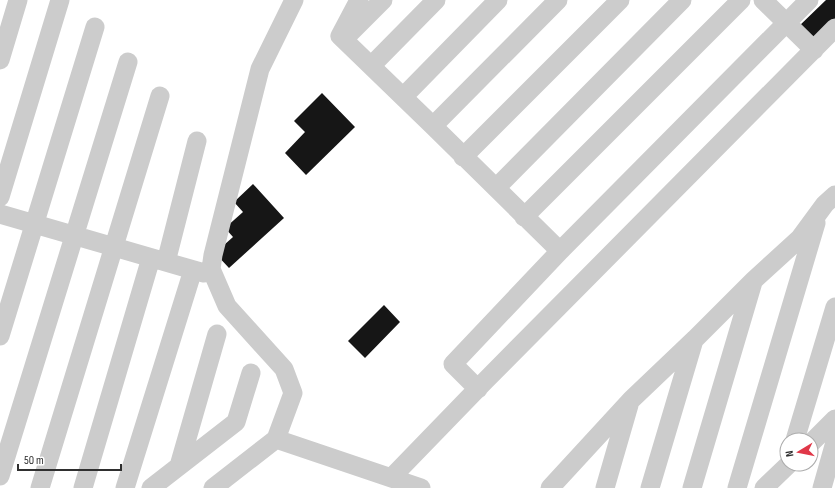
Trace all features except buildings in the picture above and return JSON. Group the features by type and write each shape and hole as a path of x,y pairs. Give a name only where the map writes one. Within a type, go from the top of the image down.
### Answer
{"lane":[{"path":"0,60 18,0"},
{"path":"0,197 60,0"},
{"path":"213,488 276,439 293,393 284,369 227,306 211,269 213,255 260,69 294,0"},
{"path":"359,0 340,36 560,251"},
{"path":"344,39 383,0"},
{"path":"371,66 436,0"},
{"path":"403,97 498,0"},
{"path":"433,126 558,0"},
{"path":"463,157 620,0"},
{"path":"496,188 682,0"},
{"path":"524,216 741,0"},
{"path":"763,0 814,50"},
{"path":"478,389 452,364 560,251 809,0"},
{"path":"0,336 95,27"},
{"path":"392,477 835,28"},
{"path":"0,476 128,62"},
{"path":"40,488 160,96"},
{"path":"83,488 197,141"},
{"path":"550,488 631,400 754,280 800,238 819,211 835,195"},
{"path":"737,488 819,211"},
{"path":"0,214 214,276"},
{"path":"125,488 193,270"},
{"path":"692,488 754,280"},
{"path":"797,432 835,307"},
{"path":"179,466 217,334"},
{"path":"650,488 695,339"},
{"path":"151,488 236,422 251,373"},
{"path":"605,488 631,400"},
{"path":"819,434 835,419"},
{"path":"276,439 422,488"},
{"path":"822,488 835,442"},
{"path":"764,488 780,472"},
{"path":"781,488 786,472"}]}
